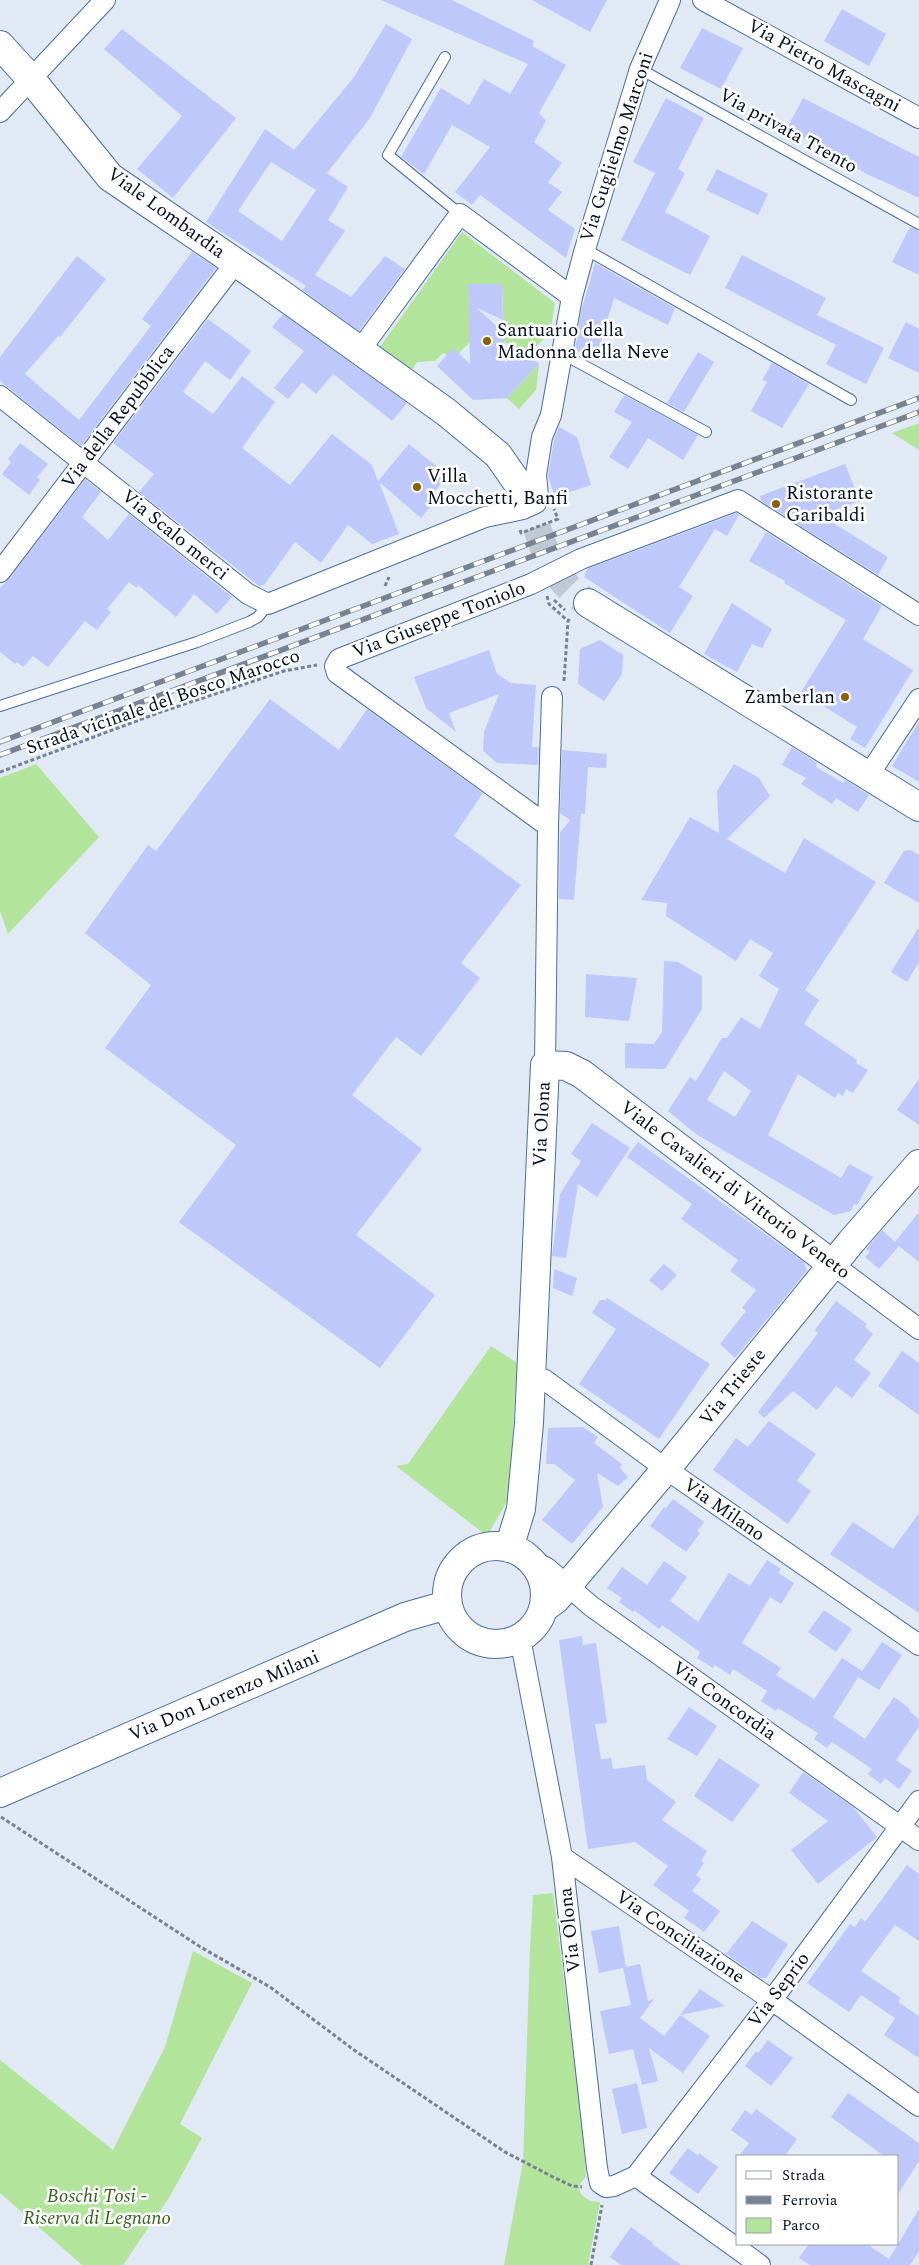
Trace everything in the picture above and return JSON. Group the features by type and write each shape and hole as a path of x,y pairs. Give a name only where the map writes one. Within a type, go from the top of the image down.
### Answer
{"street":[{"path":"0,112 105,0"},
{"name":"Via Guglielmo Marconi","path":"268,604 485,517 523,509 536,503 538,496 536,475 542,437 551,415 572,297 640,69 670,0"},
{"name":"Via Pietro Mascagni","path":"703,0 919,118"},
{"name":"Viale Lombardia","path":"0,45 30,78 110,177 236,262 446,412 498,455 521,488"},
{"path":"360,350 460,214 572,297"},
{"name":"Via della Repubblica","path":"0,572 236,262"},
{"name":"Via Scalo merci","path":"0,396 248,594 268,604"},
{"name":"Via Giuseppe Toniolo","path":"548,826 337,673 335,666 339,659 531,584 581,559 738,500 919,615"},
{"path":"580,610 919,807"},
{"name":"Via Olona","path":"509,1548 521,1509 529,1423 545,1065 548,826 558,691"},
{"path":"868,776 919,699"},
{"name":"Viale Cavalieri di Vittorio Veneto","path":"545,1065 566,1066 582,1074 919,1328"},
{"name":"Via Trieste","path":"544,1608 556,1598 666,1470 832,1264 919,1164"},
{"name":"Via Milano","path":"530,1375 545,1380 666,1470 919,1645"},
{"path":"494,1546 521,1552 532,1561 544,1583 546,1595 544,1608 539,1620 531,1630 507,1644 492,1644 478,1641 461,1628 449,1610 447,1595 456,1567 466,1557 479,1549 494,1546"},
{"name":"Via Concordia","path":"532,1561 547,1568 567,1584 578,1596 672,1665 919,1840"},
{"name":"Via Don Lorenzo Milani","path":"0,1793 405,1617 440,1607 449,1610"},
{"name":"Via Olona","path":"520,1638 562,1857 603,2185"},
{"name":"Via Seprio","path":"636,2176 772,2000 919,1801"},
{"name":"Via Conciliazione","path":"562,1857 772,2000 919,2106"},
{"path":"603,2185 614,2186 636,2176 760,2265"}],"lane":[{"path":"445,57 388,155 460,214"},
{"name":"Via privata Trento","path":"640,69 919,224"},
{"path":"585,250 851,400"},
{"path":"561,353 706,432"},
{"path":"0,706 197,642 249,622 258,617 268,604"}],"path":[{"path":"554,600 580,610"},
{"path":"558,691 568,622"},
{"name":"Strada vicinale del Bosco Marocco","path":"0,772 158,713 284,671 320,664 335,666"},
{"path":"0,1816 199,1946 270,1987 354,2050 505,2152 572,2186 603,2185 591,2265"}],"green space":[{"path":"462,232 555,303 550,333 528,354 521,347 517,351 504,341 502,284 468,284 470,342 459,353 447,355 443,353 435,361 417,362 412,370 380,347"},
{"path":"539,364 536,390 519,409 507,398"},
{"path":"919,423 919,450 892,433"},
{"path":"36,764 99,837 8,934 0,911 0,778"},
{"path":"491,1346 517,1363 509,1498 487,1536 396,1466 408,1464"},
{"path":"553,1893 584,2138 586,2177 580,2186 580,2191 585,2198 600,2202 588,2265 504,2265 523,2162 533,1895"},
{"name":"Boschi Tosi - Riserva di Legnano","path":"193,1951 252,1983 180,2124 202,2138 170,2196 123,2265 82,2265 0,2193 0,2060 113,2150 165,2047"}],"building":[{"path":"381,0 452,0 534,41 532,46 566,65 539,113 546,121 534,142 562,163 548,182 562,192 548,210 575,229 566,258 480,195 472,205 455,192 490,147 452,125 424,174 401,157 441,88 469,105 484,79 510,94 528,64"},
{"path":"532,0 607,0 590,32"},
{"path":"842,9 886,34 869,66 824,41"},
{"path":"386,24 412,39 370,118 327,173 348,187 328,220 345,231 315,275 351,297 385,256 405,269 359,331 302,290 306,286 206,222 265,129 294,150 354,77","holes":["271,162 316,190 282,241 238,211"]},
{"path":"702,28 743,48 721,89 680,68"},
{"path":"122,29 236,118 173,198 137,169 182,116 104,49"},
{"path":"666,98 704,118 678,169 685,173 665,212 710,236 690,275 621,240 655,173 633,162"},
{"path":"803,98 919,157 919,198 865,173 787,128"},
{"path":"717,169 768,194 758,215 706,190"},
{"path":"910,227 919,231 919,275 892,262"},
{"path":"192,252 216,268 81,446 0,381 0,357 77,256 106,279 60,337 58,336 25,374 79,420 151,326 142,319"},
{"path":"742,255 826,298 817,315 884,348 866,384 826,364 836,345 725,288"},
{"path":"595,263 675,308 668,325 614,298 596,359 575,350 581,312"},
{"name":"Santuario della Madonna della Neve","path":"468,284 502,284 503,320 477,308 504,333 505,363 520,347 539,364 507,398 473,400 437,366 453,348 470,364"},
{"path":"283,314 407,403 392,421 333,374 316,394 302,382 288,399 274,388 304,351 272,327"},
{"path":"208,319 251,351 230,380 205,361 183,392 213,414 242,376 275,402 242,448 290,485 332,434 372,465 378,481 409,444 437,467 433,472 444,481 430,496 435,501 421,518 379,482 399,534 372,544 348,525 321,563 295,542 264,585 259,586 139,492 154,474 113,443"},
{"path":"906,322 919,329 919,373 888,358"},
{"path":"698,352 714,362 684,412 667,403"},
{"path":"772,363 809,384 782,428 751,411 767,382 762,380"},
{"path":"624,395 698,435 683,460 648,438 628,469 609,457 632,422 614,412"},
{"path":"559,427 577,437 591,485 555,497 548,476 554,440"},
{"path":"20,443 48,464 37,477 40,480 29,495 2,474 11,462 8,459"},
{"path":"845,464 860,501 820,515 888,557 878,575 761,501 760,496"},
{"path":"85,479 101,492 82,517 108,540 129,514 232,597 217,614 194,594 176,617 138,585 137,588 129,582 107,609 111,612 97,630 85,621 48,667 33,656 23,667 17,662 15,664 0,652 0,588 9,579"},
{"path":"737,513 739,515 727,536 715,529 679,587 693,596 670,633 584,577 587,569"},
{"path":"766,532 882,606 863,639 913,670 865,748 850,739 857,727 801,692 846,620 784,583 785,581 749,561"},
{"path":"732,603 772,629 762,648 752,644 737,672 704,654"},
{"path":"600,640 623,655 622,674 604,701 578,684 580,649"},
{"path":"489,650 497,674 511,683 536,685 532,747 539,747 538,765 497,763 483,751 484,732 499,694 449,713 456,732 426,708 414,677"},
{"path":"270,699 339,750 367,709 483,793 454,836 521,885 461,963 480,978 421,1056 396,1037 352,1095 422,1149 356,1235 435,1295 380,1368 179,1222 236,1145 105,1048 151,985 85,933 148,845 156,851"},
{"path":"919,722 919,782 892,766"},
{"path":"792,747 817,763 816,767 843,783 845,780 869,795 858,812 836,798 832,804 801,784 806,778 782,765"},
{"path":"562,750 607,754 606,768 588,767 585,814 581,814 574,900 559,899 560,833 570,820 560,813"},
{"path":"734,764 759,778 770,796 727,839 785,873 804,838 876,882 805,990 819,1000 804,1024 857,1060 856,1063 868,1070 853,1093 846,1089 843,1096 838,1093 835,1098 798,1074 768,1135 841,1178 849,1164 873,1177 857,1205 854,1204 851,1211 834,1215 696,1134 668,1111 690,1077 696,1081 722,1038 727,1038 741,1017 760,1029 779,989 759,976 773,953 750,939 736,961 666,916 667,903 641,900 690,817 719,833 717,791","holes":["724,1071 751,1091 735,1117 707,1100"]},
{"path":"910,850 919,855 919,903 884,883 904,851"},
{"path":"919,927 919,962 907,982 891,972"},
{"path":"664,961 678,962 702,976 702,1009 665,1069 625,1068 625,1043 654,1044 662,1032"},
{"path":"586,974 637,978 629,1021 585,1017"},
{"path":"919,1079 919,1125 897,1110"},
{"path":"592,1123 630,1148 597,1197 578,1184 566,1258 552,1256 560,1194 581,1161 571,1154"},
{"path":"638,1142 804,1262 807,1271 735,1358 720,1344 746,1311 742,1308 756,1290 730,1271 738,1260 681,1219 692,1204 627,1157"},
{"path":"919,1212 919,1262 899,1246 879,1269 865,1257 870,1252 866,1249 882,1230 895,1242"},
{"path":"664,1264 677,1275 662,1291 649,1280"},
{"path":"554,1269 577,1278 572,1296 553,1288"},
{"path":"607,1298 710,1364 659,1439 579,1384 616,1329 592,1313 600,1300 606,1300"},
{"path":"836,1301 867,1324 865,1327 873,1334 854,1360 871,1373 852,1398 836,1386 817,1410 793,1391 764,1418 758,1412 818,1333 815,1330"},
{"path":"902,1351 919,1363 919,1415 878,1386"},
{"path":"769,1421 816,1454 797,1481 811,1491 788,1524 713,1470 736,1438 748,1447"},
{"path":"583,1427 598,1437 594,1443 622,1464 620,1468 628,1477 618,1486 597,1473 603,1507 572,1544 542,1520 575,1480 554,1464 546,1464 548,1428"},
{"path":"673,1499 704,1522 697,1531 700,1533 686,1552 650,1526 664,1507 666,1508"},
{"path":"919,1513 919,1613 830,1554 853,1522 893,1549"},
{"path":"767,1560 781,1569 778,1573 794,1583 781,1604 770,1597 742,1643 781,1668 776,1675 814,1699 842,1658 862,1671 833,1717 865,1739 894,1697 910,1709 909,1711 919,1719 919,1727 896,1760 912,1771 899,1789 885,1778 881,1784 868,1774 872,1769 832,1742 827,1748 814,1739 818,1733 778,1708 776,1711 761,1701 767,1691 733,1669 730,1675 715,1665 713,1668 697,1658 700,1652 662,1625 659,1629 634,1610 633,1612 619,1602 622,1598 607,1588 622,1567 647,1585 664,1561 687,1577 670,1601 698,1622 729,1573 750,1586"},
{"path":"824,1610 852,1629 836,1652 808,1632"},
{"path":"582,1636 583,1645 596,1643 607,1723 595,1724 601,1759 611,1758 613,1769 645,1765 647,1780 676,1802 662,1820 707,1851 701,1861 704,1863 696,1875 701,1879 692,1891 720,1911 704,1932 684,1918 689,1911 653,1885 668,1866 635,1842 588,1849 559,1640"},
{"path":"882,1642 902,1655 879,1690 858,1677"},
{"path":"689,1707 717,1726 697,1756 667,1739"},
{"path":"719,1758 760,1785 732,1822 694,1796"},
{"path":"803,1772 853,1807 877,1837 818,1884 791,1850 828,1821 789,1793"},
{"path":"907,1865 919,1874 919,1941 895,1925 861,1971 901,1998 898,2002 919,2016 919,2058 884,2035 895,2018 861,1995 849,2012 807,1983 850,1924 855,1927 861,1918 865,1922"},
{"path":"752,1921 788,1944 766,1978 761,1978 726,1954"},
{"path":"619,1926 626,1967 640,1964 648,2001 654,1999 640,2018 664,2036 680,2015 710,2036 683,2073 649,2048 658,2081 642,2085 633,2049 609,2054 600,2011 631,2005 623,1968 599,1973 591,1931"},
{"path":"700,1989 725,2006 680,2015"},
{"path":"768,2040 793,2058 771,2086 745,2066 756,2051 758,2053"},
{"path":"637,2083 647,2128 622,2134 612,2089"},
{"path":"848,2093 919,2143 919,2161 899,2192 899,2155 883,2155 831,2117"},
{"path":"756,2109 797,2139 786,2155 740,2155 749,2143 731,2130 745,2110 752,2115"},
{"path":"688,2148 698,2156 699,2153 718,2167 698,2194 669,2173"},
{"path":"919,2209 919,2251 910,2265 810,2265 799,2258 808,2245 868,2245 889,2259"},
{"path":"631,2227 681,2265 621,2265 610,2257"}],"tunnel":[{"path":"521,488 552,565 560,578 572,591 588,603"}],"railway":[{"path":"0,742 919,398"},
{"path":"0,755 919,412"}],"place":[{"name":"Santuario della Madonna della Neve","path":"487,341"},
{"name":"Villa Mocchetti, Banfi","path":"417,487"},
{"name":"Ristorante Garibaldi","path":"776,504"},
{"name":"Zamberlan","path":"845,697"}]}
